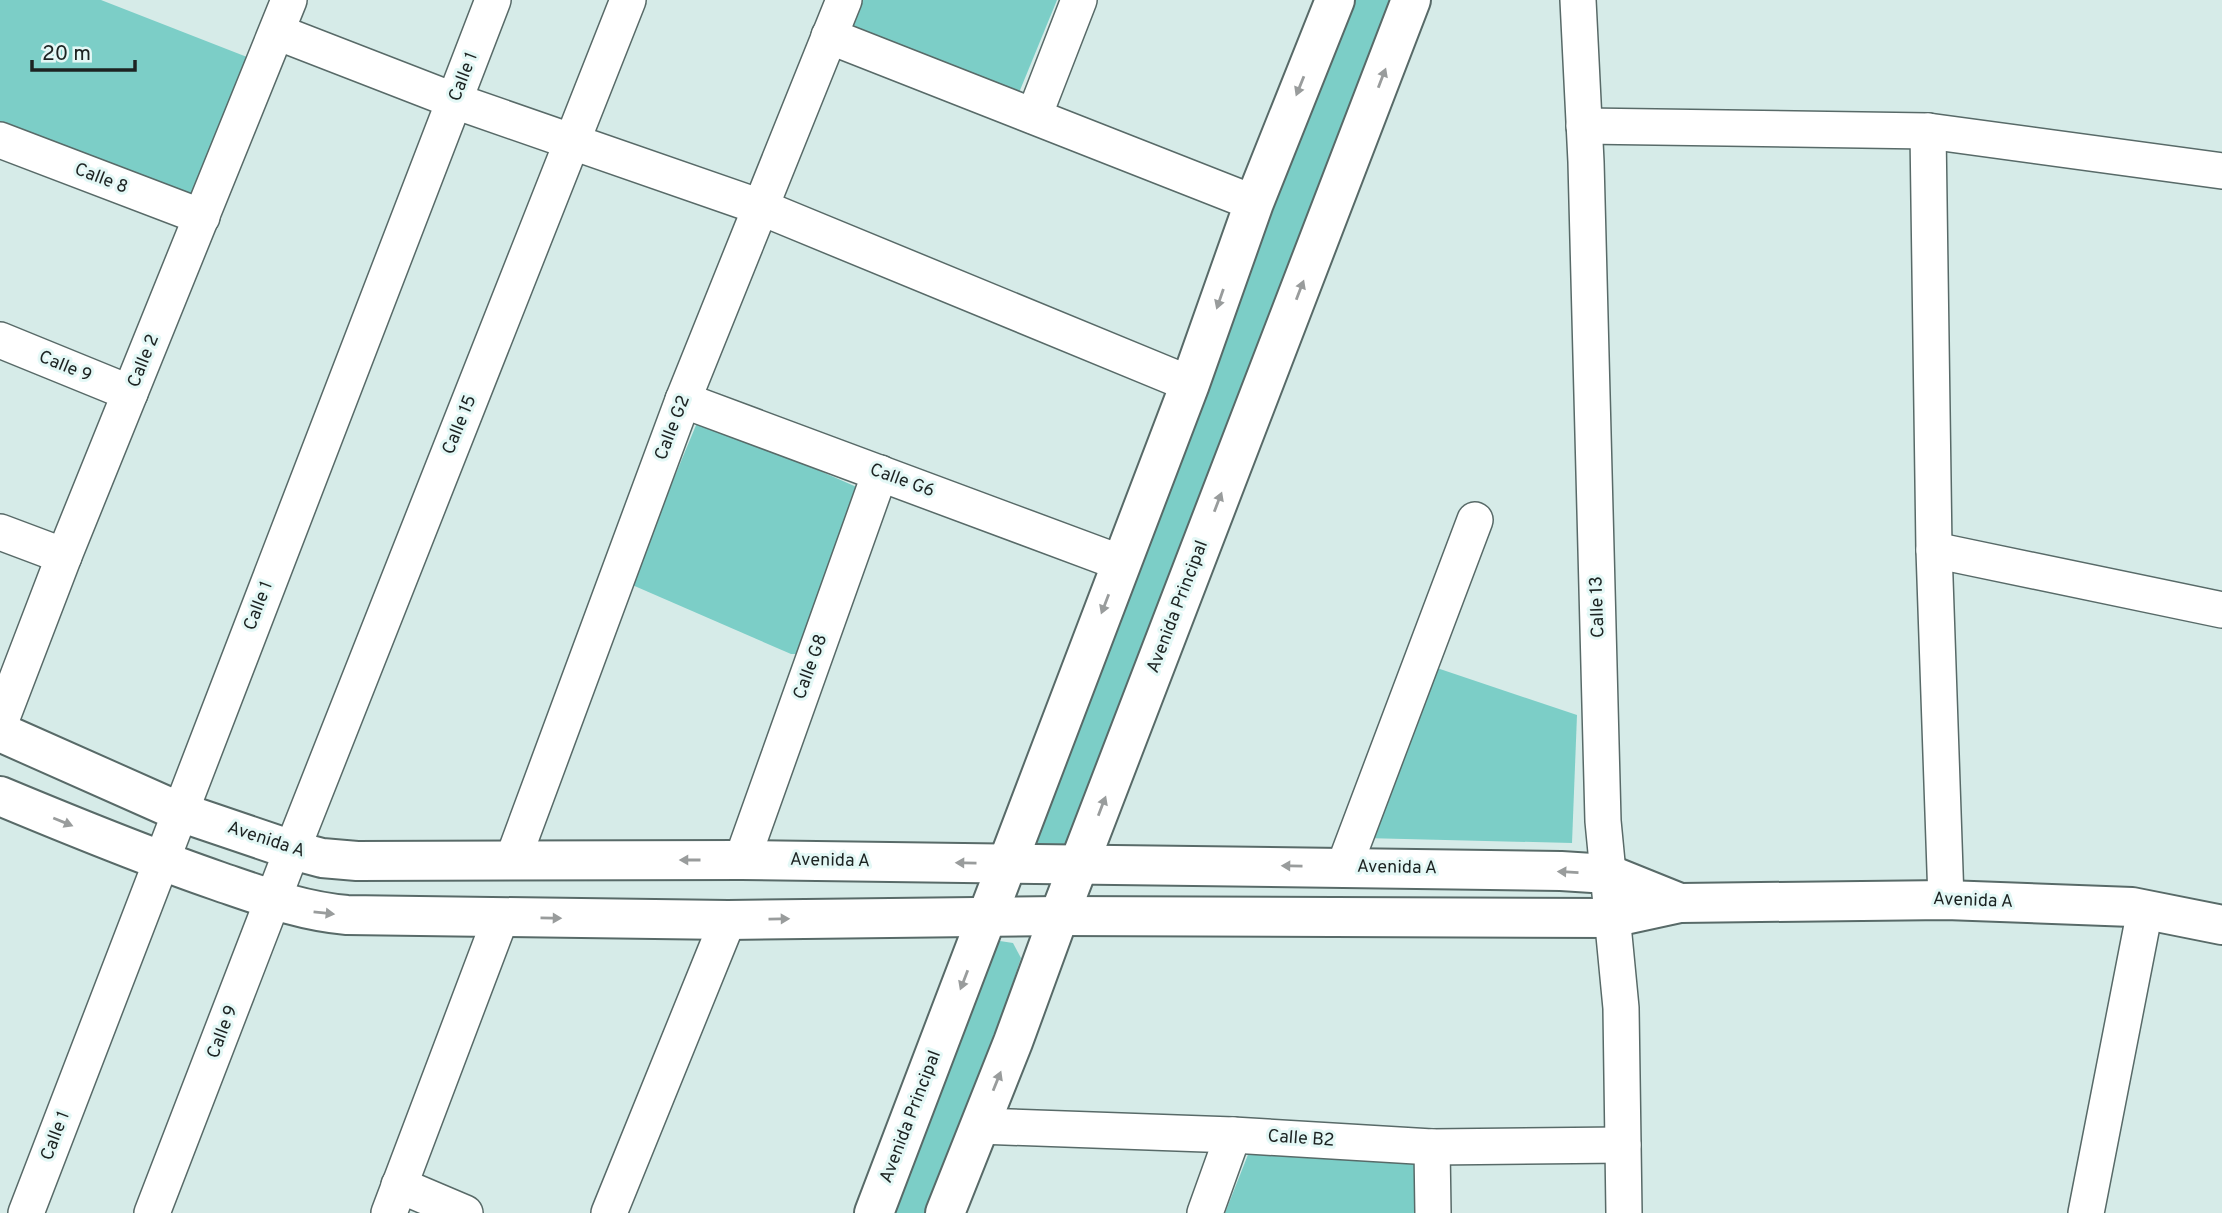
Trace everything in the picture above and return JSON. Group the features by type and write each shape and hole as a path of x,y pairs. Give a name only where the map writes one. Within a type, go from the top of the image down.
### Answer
{"street":[{"name":"Calle 1","path":"26,1213 493,0"},
{"name":"Calle 15","path":"292,850 628,0"},
{"name":"Calle G2","path":"513,859 683,400 844,0"},
{"path":"1034,117 1079,0"},
{"name":"Avenida Principal","path":"874,1213 1190,384 1254,203 1335,0"},
{"name":"Avenida Principal","path":"945,1213 1412,0"},
{"name":"Calle 13","path":"1578,0 1584,125 1603,821 1621,1009 1624,1213"},
{"path":"283,16 455,101 760,206 1190,384"},
{"name":"Calle 2","path":"0,723 64,556 283,16"},
{"path":"829,36 1254,203"},
{"path":"1584,125 1928,131 2222,172"},
{"path":"1928,131 1934,550 1946,900"},
{"name":"Calle 8","path":"0,140 202,218"},
{"name":"Calle 9","path":"0,341 131,394"},
{"name":"Calle G6","path":"683,400 1121,563"},
{"name":"Calle G8","path":"742,860 880,473"},
{"path":"1344,867 1475,520"},
{"path":"0,532 64,556"},
{"path":"1934,550 2222,610"},
{"name":"Avenida A","path":"0,732 180,812 322,858 356,861 742,860 1562,871 1608,874 1680,903"},
{"name":"Avenida A","path":"0,796 160,861 273,900 313,912 347,915 727,920 989,916 1611,918 1680,903 1946,900 2132,907 2222,925"},
{"name":"Calle 9","path":"152,1213 292,850"},
{"path":"2087,1213 2145,910"},
{"path":"465,1213 394,1199 501,917"},
{"path":"609,1213 727,920"},
{"name":"Calle B2","path":"979,1126 1233,1135 1432,1147 1623,1145"},
{"path":"1205,1213 1233,1135"},
{"path":"1432,1147 1433,1213"}],"shaded area":[{"path":"0,0 101,0 247,57 189,203 0,131"},
{"path":"857,0 1057,0 1014,105 844,34"},
{"path":"1353,0 1395,0 1067,849 1035,848 1034,824"},
{"path":"699,418 868,492 803,654 791,654 630,584"},
{"path":"1437,668 1577,715 1572,843 1364,838"},
{"path":"1000,941 1013,943 1021,958 974,1099 929,1213 888,1213 995,944"},
{"path":"1251,1147 1416,1153 1417,1213 1225,1213"}]}
